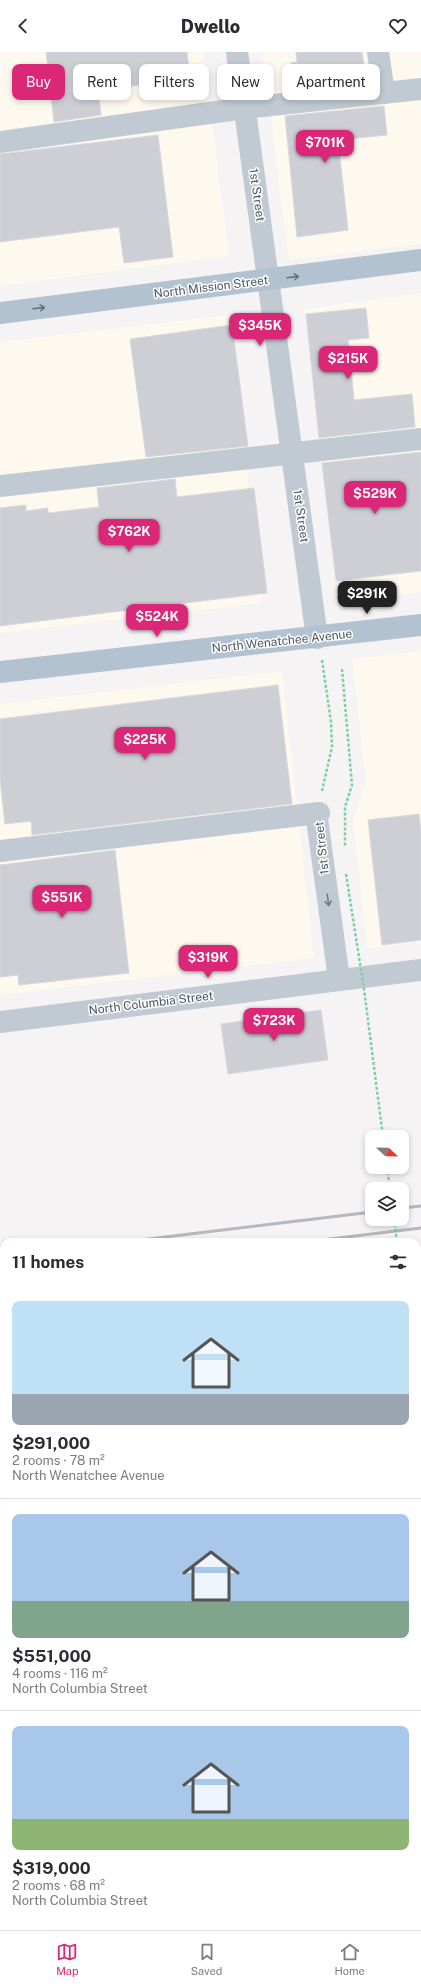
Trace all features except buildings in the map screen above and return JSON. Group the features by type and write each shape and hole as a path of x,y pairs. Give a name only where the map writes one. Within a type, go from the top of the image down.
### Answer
{"main road":[{"name":"North Mission Street","path":"0,313 421,260"},
{"name":"North Wenatchee Avenue","path":"0,672 317,638 421,625"}],"street":[{"name":"1st Street","path":"237,52 317,638"},
{"path":"378,52 384,93"},
{"path":"0,142 245,108 421,89"},
{"path":"0,486 421,439"},
{"name":"1st Street","path":"318,816 339,979"},
{"path":"0,851 318,816"},
{"name":"North Columbia Street","path":"0,1022 421,970"}],"path":[{"name":"1st Street","path":"317,638 325,676 332,741 331,758 323,786 318,816"},
{"path":"342,669 352,785 345,807 345,852"},
{"path":"346,867 383,1130"},
{"path":"395,1226 396,1238"}],"shaded area":[{"path":"0,52 203,52 205,64 139,64 139,100 209,99 229,256 0,286"},
{"path":"262,52 421,52 421,244 289,260 268,100 274,100 274,64 264,64"},
{"path":"421,293 421,592 342,603 304,309"},
{"path":"229,315 262,603 0,633 0,342"},
{"path":"421,651 421,942 367,948 353,819 366,784 352,659"},
{"path":"282,671 314,958 0,995 0,704"}],"railway":[{"path":"409,1207 421,1206"},
{"path":"157,1238 365,1213"},
{"path":"338,1238 421,1228"}]}
